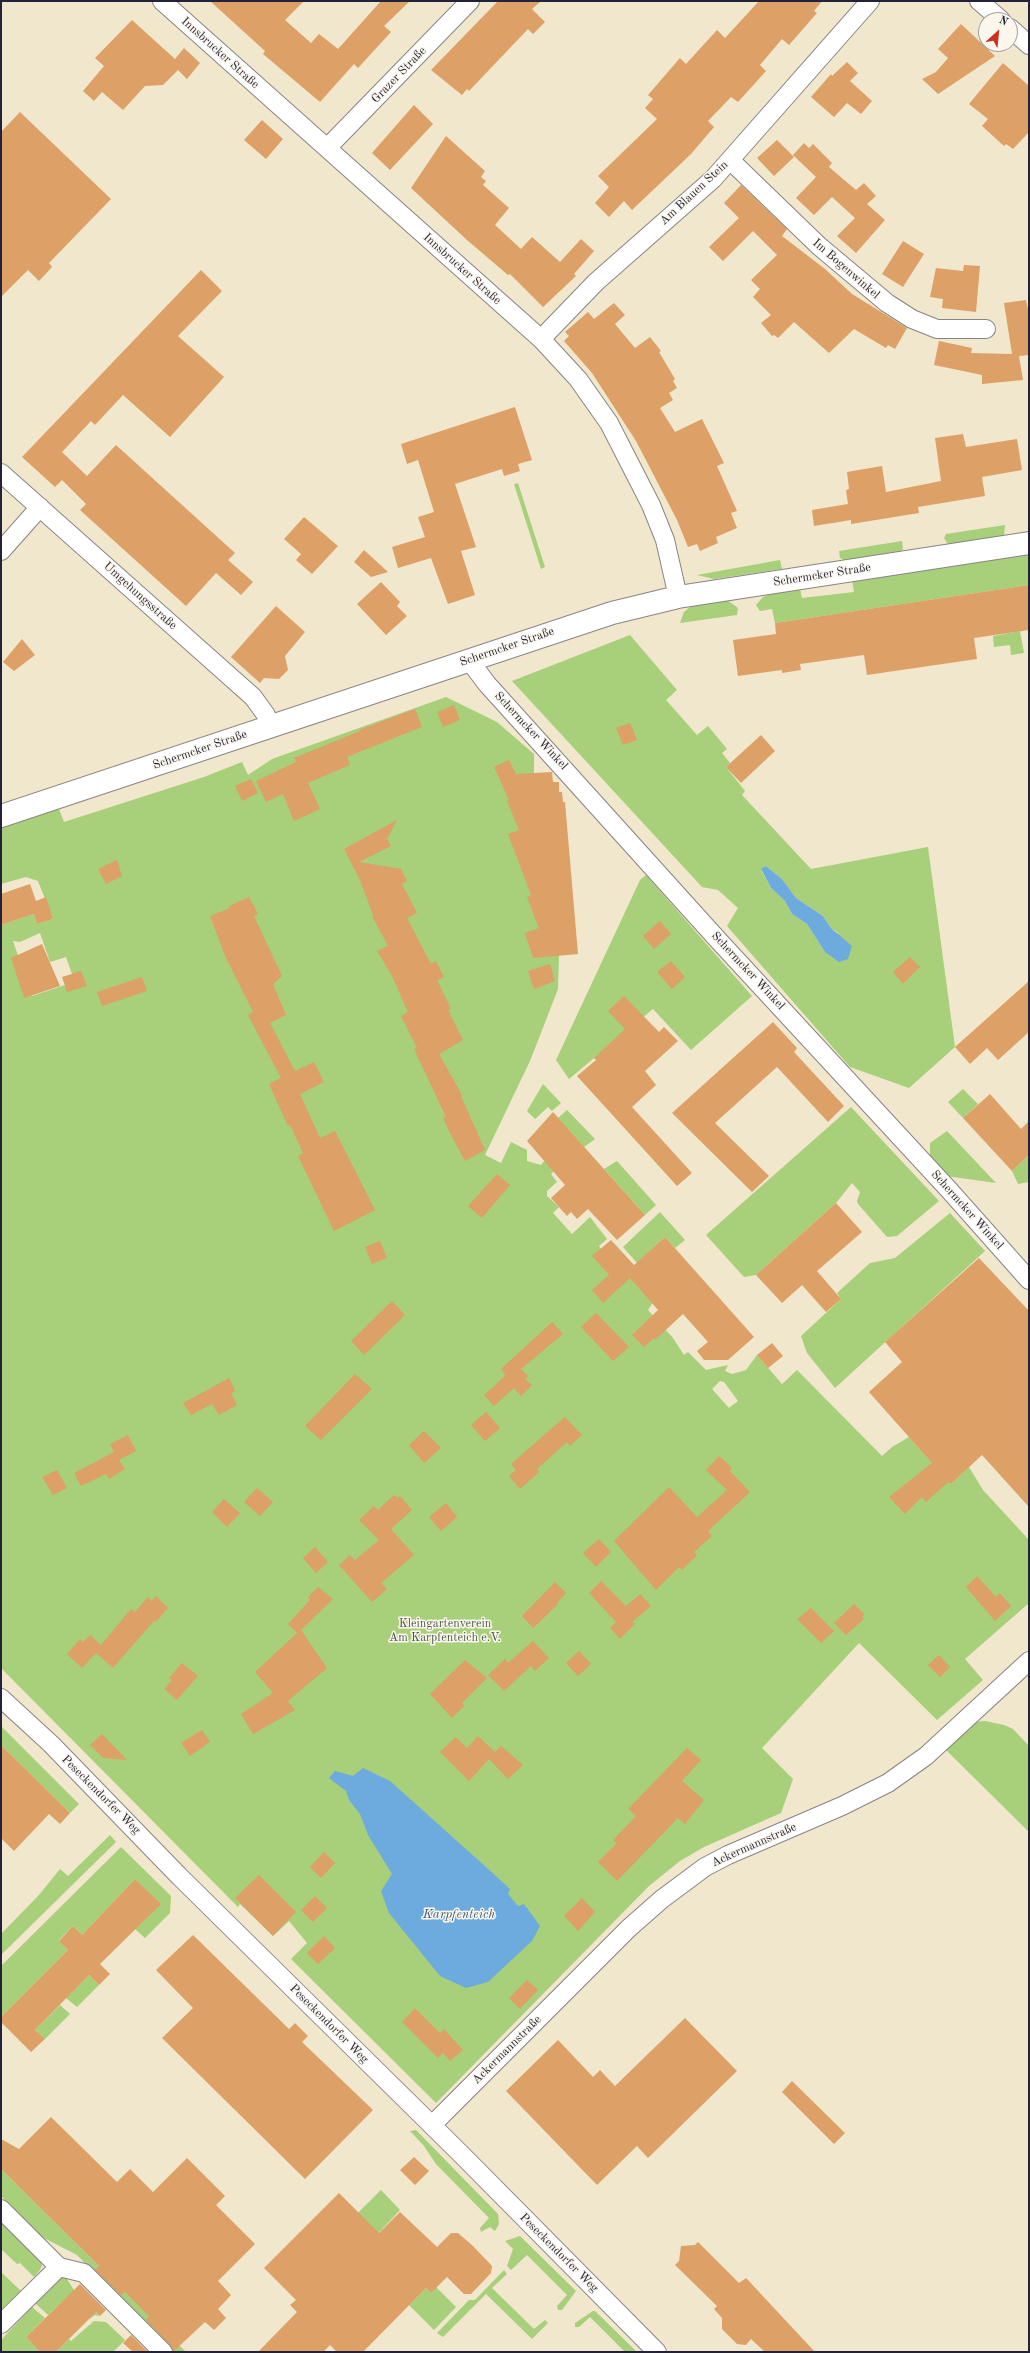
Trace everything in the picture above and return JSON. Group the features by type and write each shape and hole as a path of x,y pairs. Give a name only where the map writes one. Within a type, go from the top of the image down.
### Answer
{"main road":[{"name":"Schermcker Straße","path":"1,816 612,613 678,597 1029,543"}],"street":[{"name":"Innsbrucker Straße","path":"162,1 541,339 578,379 609,423 636,472 664,540 678,597"},
{"name":"Grazer Straße","path":"327,148 470,1"},
{"name":"Am Blauen Stein","path":"541,339 596,282 713,179 870,1"},
{"path":"979,1 991,12"},
{"path":"1018,36 1029,46"},
{"name":"Im Bogenwinkel","path":"730,160 819,246 887,303 912,319 937,329 986,329"},
{"name":"Umgehungsstraße","path":"1,473 253,697 266,715 270,726"},
{"path":"1,551 40,507"},
{"name":"Schermcker Winkel","path":"469,660 487,684 719,941 950,1191 1029,1280"},
{"name":"Ackermannstraße","path":"432,2126 629,1928 662,1899 705,1867 722,1858 842,1806 888,1783 926,1756 1029,1661"},
{"name":"Peseckendorfer Weg","path":"1,1698 51,1744 179,1876 432,2126 657,2352"},
{"path":"1,2209 59,2266 84,2273 163,2352"},
{"path":"1,2324 59,2266"}],"green space":[{"path":"518,483 545,567 541,569 514,484"},
{"path":"1005,525 1004,536 948,544 944,538 946,534"},
{"path":"902,541 903,549 901,551 844,560 840,558 839,551"},
{"path":"1029,553 1029,585 775,623 772,609 760,611 756,605 763,597 772,593 800,589 802,598 854,592 852,580"},
{"path":"780,560 782,569 714,579 697,575"},
{"path":"727,600 738,608 737,615 680,623 684,612 690,607"},
{"path":"1020,631 1024,653 1011,655 1010,645 994,647 993,636"},
{"path":"630,635 677,690 666,700 697,735 708,726 727,749 722,753 730,763 726,767 745,791 742,795 811,869 928,847 955,1047 909,1088 850,1067 727,926 738,908 718,890 702,887 512,681","holes":["766,866 782,879 796,898 823,916 831,928 838,933 825,952 807,924 792,914 785,901 771,888 761,870"]},
{"name":"Kleingartenverein Am Karpfenteich e.V.","path":"446,697 497,722 534,754 534,773 546,804 559,956 558,989 530,1061 485,1155 501,1163 511,1142 527,1150 527,1161 541,1165 545,1160 554,1171 551,1174 557,1182 547,1191 547,1196 559,1207 553,1213 572,1234 590,1217 607,1239 599,1246 601,1249 593,1256 617,1284 637,1263 661,1290 648,1310 673,1338 684,1355 688,1352 706,1370 728,1365 725,1371 732,1374 746,1370 757,1355 782,1384 797,1370 882,1456 892,1447 909,1437 951,1484 969,1467 983,1490 1029,1540 1029,1603 965,1659 983,1680 937,1720 859,1643 762,1748 793,1779 781,1813 704,1847 680,1861 649,1886 436,2103 291,1959 307,1943 289,1921 273,1936 240,1904 238,1907 1,1668 1,925 34,914 37,924 53,919 38,881 26,877 1,884 1,828 59,809 64,822 204,777 242,762 248,775 272,759","holes":["40,933 50,962 66,957 72,974 65,985 32,996 13,941 20,942","720,1381 724,1382 738,1401 729,1408 712,1389"]},
{"path":"646,875 752,996 691,1050 653,1009 569,1079 556,1060 640,880"},
{"path":"543,1084 561,1103 552,1111 548,1107 535,1119 527,1111"},
{"path":"963,1089 978,1104 963,1118 948,1102"},
{"path":"851,1107 939,1201 897,1236 887,1237 858,1204 857,1201 860,1192 852,1183 836,1203 756,1275 744,1277 706,1235"},
{"path":"567,1110 595,1139 584,1147 558,1118"},
{"path":"947,1131 996,1183 946,1176 930,1158 930,1143"},
{"path":"1029,1155 1029,1182 1018,1184 1012,1171"},
{"path":"617,1161 656,1205 645,1215 604,1169"},
{"path":"660,1212 685,1240 675,1248 665,1237 637,1263 623,1247"},
{"path":"950,1213 985,1251 835,1388 807,1353 801,1336 841,1299 837,1293 870,1263 895,1258"},
{"path":"985,1721 1004,1725 1013,1729 1029,1746 1029,1832 944,1748 974,1722"},
{"path":"1,1726 79,1804 70,1813 1,1745"},
{"path":"110,1835 116,1842 1,1955 1,1934 39,1895 60,1869 68,1876"},
{"path":"121,1847 171,1896 170,1913 145,1938 135,1929 160,1904 135,1879 82,1935 73,1926 59,1940 68,1950 1,2017 1,1966"},
{"path":"89,1975 99,1985 77,2007 66,1998"},
{"path":"60,2005 70,2014 45,2039 35,2030"},
{"path":"416,2130 498,2214 499,2224 495,2231 490,2227 481,2232 480,2228 489,2218 436,2164 424,2146 410,2131"},
{"path":"1,2169 186,2352 172,2352 77,2255 42,2237 1,2196"},
{"path":"381,2190 400,2210 373,2239 290,2280"},
{"path":"5,2222 39,2258 42,2265 34,2277 20,2263 17,2264 1,2249 1,2226"},
{"path":"520,2236 576,2291 562,2310 558,2310 557,2306 567,2295 527,2255 511,2270 507,2266 513,2249 505,2241"},
{"path":"504,2270 507,2274 492,2288 534,2329 545,2320 548,2323 532,2339 486,2294 443,2337 437,2333 469,2300 475,2300"},
{"path":"1,2272 21,2291 1,2310"},
{"path":"65,2276 74,2290 100,2316 95,2315 89,2319 67,2297 48,2315 35,2303 51,2289 55,2279"},
{"path":"436,2287 456,2307 434,2330 409,2305 426,2288 431,2293"},
{"path":"32,2307 45,2318 26,2337 40,2352 1,2352 1,2340"},
{"path":"595,2311 637,2352 625,2352 590,2317 579,2327 575,2327 575,2323"},
{"path":"94,2321 106,2322 125,2340 113,2352 56,2352 69,2339 71,2341"}],"water":[{"path":"766,866 782,879 796,898 823,916 831,928 852,946 848,959 839,962 825,952 807,924 792,914 785,901 771,888 761,869"},
{"name":"Karpfenteich","path":"363,1768 390,1781 510,1889 508,1894 518,1906 524,1904 540,1926 532,1941 488,1982 466,1988 440,1976 389,1913 381,1891 392,1874 368,1835 360,1814 349,1800 346,1791 329,1778 335,1771 353,1776"}],"building":[{"path":"210,1 304,1 285,20 311,43 319,34 338,49 381,1 410,1 384,26 391,32 358,68 354,64 320,102 263,54 265,51"},
{"path":"498,1 541,1 532,9 545,22 533,34 528,29 469,91 467,89 462,95 431,70"},
{"path":"759,1 822,1 814,11 817,13 789,45 782,39 760,65 766,71 738,102 731,97 708,121 714,127 691,154 632,210 624,201 609,217 595,203 609,187 598,176 657,119 645,108 653,99 648,95 680,58 686,64 717,30 725,38"},
{"path":"132,20 175,59 184,48 200,63 187,79 178,70 163,85 145,86 123,110 102,92 94,101 83,91 104,66 95,58"},
{"path":"961,24 978,40 978,52 991,52 995,56 938,94 922,79 936,72 948,58 938,49"},
{"path":"847,62 858,73 850,81 872,101 861,114 847,103 834,117 811,97 831,74 832,76"},
{"path":"1003,63 1029,86 1029,132 1013,149 1006,144 1004,146 982,126 988,119 969,104"},
{"path":"414,105 433,124 390,170 372,153"},
{"path":"20,112 111,199 49,263 52,267 39,281 28,270 1,297 1,132"},
{"path":"262,120 283,139 266,159 244,140"},
{"path":"446,136 485,171 481,177 486,181 483,185 509,208 495,225 521,249 532,237 560,262 581,239 594,251 574,274 576,276 543,307 510,274 508,275 467,240 411,188"},
{"path":"777,140 794,157 774,176 757,158"},
{"path":"804,143 809,148 813,144 832,163 829,167 856,190 864,183 876,196 867,204 885,220 856,253 837,236 855,218 832,197 814,215 796,198 816,177 793,155"},
{"path":"741,185 787,229 782,236 825,269 852,294 907,328 895,349 888,345 886,348 854,329 829,353 794,322 778,338 774,335 772,336 761,323 771,315 753,297 760,289 751,280 777,255 753,231 723,261 709,247 739,218 724,203"},
{"path":"903,241 924,254 903,287 882,274"},
{"path":"964,265 980,266 976,312 942,308 943,299 930,297 936,268 963,271"},
{"path":"201,270 222,291 178,336 224,377 170,437 123,395 95,425 91,421 62,452 87,476 116,445 235,553 228,560 253,582 241,595 216,573 186,606 80,510 86,504 62,480 55,487 22,457"},
{"path":"1026,300 1029,314 1029,355 1019,356 1023,380 982,384 982,375 934,365 939,341 972,348 971,353 1012,354 1004,303"},
{"path":"614,303 625,315 615,324 635,348 650,337 661,351 659,352 675,379 673,381 677,388 669,393 673,400 660,408 675,432 702,419 724,463 717,466 737,511 731,513 737,528 716,537 718,543 700,551 697,544 688,547 677,520 636,441 592,373 564,341 569,336 565,332 588,312 594,319"},
{"path":"515,407 532,460 518,464 520,471 504,476 502,469 455,484 476,547 461,551 475,595 448,604 431,558 398,568 392,547 425,537 418,517 434,512 418,460 407,464 401,444"},
{"path":"963,434 966,447 1017,439 1022,470 982,477 985,496 918,507 919,513 851,524 851,520 814,526 812,510 848,504 846,490 849,489 847,472 882,466 886,492 941,481 935,438"},
{"path":"304,517 338,546 312,574 296,560 301,554 284,539"},
{"path":"364,550 388,572 371,577 354,562"},
{"path":"381,582 400,602 397,606 407,616 386,635 357,604"},
{"path":"1029,585 1029,630 974,638 977,659 867,675 864,655 800,664 801,670 782,673 782,670 738,676 733,640 776,634 775,623"},
{"path":"276,606 305,632 285,656 288,670 279,679 264,678 260,683 231,657"},
{"path":"22,639 35,655 14,671 3,662"},
{"path":"454,705 460,720 443,727 437,712"},
{"path":"415,709 422,727 347,757 350,765 308,783 320,809 294,821 283,794 266,802 256,781 296,762 294,758 360,731 359,730"},
{"path":"630,723 637,740 623,745 616,728"},
{"path":"761,735 775,751 741,783 726,767"},
{"path":"509,760 516,774 552,772 553,782 559,782 559,792 562,792 563,802 565,802 578,954 533,958 525,933 539,928 527,897 531,895 508,834 519,830 507,801 509,800 494,767"},
{"path":"251,779 258,793 242,801 235,786"},
{"path":"397,820 387,839 391,846 359,862 401,869 407,881 402,884 417,913 407,918 431,964 436,961 444,977 437,980 451,1009 448,1010 463,1040 439,1054 462,1095 461,1096 485,1150 465,1161 443,1118 446,1117 414,1049 417,1048 401,1016 408,1012 391,974 377,951 388,946 372,916 373,915 360,880 344,849"},
{"path":"117,860 122,876 106,884 98,869"},
{"path":"30,884 36,901 46,897 53,919 37,924 34,914 1,925 1,894"},
{"path":"249,897 258,914 254,916 282,976 273,984 286,1015 270,1023 295,1071 314,1062 324,1082 300,1094 320,1138 335,1131 375,1210 334,1231 298,1156 303,1153 290,1125 288,1126 269,1084 281,1078 248,1015 253,1012 226,958 210,916 230,908 229,906"},
{"path":"660,921 671,934 654,949 643,936"},
{"path":"42,944 60,986 24,998 11,958"},
{"path":"910,957 920,967 903,984 893,972"},
{"path":"671,961 685,977 672,989 657,972"},
{"path":"550,964 555,981 534,989 528,971"},
{"path":"81,971 87,986 67,992 62,977"},
{"path":"142,977 147,991 102,1006 97,992"},
{"path":"1029,981 1029,1032 998,1060 987,1048 970,1064 955,1047"},
{"path":"624,996 659,1032 664,1027 678,1041 645,1071 656,1085 632,1107 692,1173 677,1186 577,1076 596,1060 594,1058 625,1029 608,1011"},
{"path":"773,1022 797,1048 794,1052 844,1106 828,1122 777,1067 715,1123 769,1176 752,1192 672,1113"},
{"path":"990,1094 1021,1129 1029,1121 1029,1155 1012,1171 963,1118"},
{"path":"553,1112 645,1215 617,1240 588,1209 577,1219 571,1212 567,1216 551,1198 565,1185 527,1141"},
{"path":"497,1174 510,1185 482,1218 468,1206"},
{"path":"836,1203 862,1232 817,1271 841,1299 826,1312 802,1285 782,1303 756,1275"},
{"path":"665,1237 754,1337 728,1360 704,1360 697,1351 708,1342 683,1314 655,1340 654,1338 644,1347 632,1335 658,1310 630,1278 603,1303 592,1290 609,1275 592,1256 611,1240 634,1265"},
{"path":"380,1241 387,1258 372,1264 365,1247"},
{"path":"979,1258 1029,1311 1029,1507 982,1455 951,1484 948,1482 926,1502 922,1497 905,1514 889,1497 932,1463 869,1392 902,1362 885,1342"},
{"path":"392,1301 405,1315 364,1355 351,1341"},
{"path":"596,1313 629,1347 613,1361 581,1327"},
{"path":"552,1322 563,1334 521,1369 528,1376 525,1379 532,1385 521,1396 514,1388 494,1406 484,1395 504,1377 505,1374 501,1369"},
{"path":"772,1343 783,1356 768,1368 757,1355"},
{"path":"355,1374 372,1389 321,1440 305,1426"},
{"path":"229,1378 235,1391 231,1393 237,1405 219,1415 212,1404 191,1415 183,1403"},
{"path":"486,1412 500,1428 485,1441 471,1425"},
{"path":"565,1417 582,1435 570,1446 567,1442 537,1469 539,1472 520,1489 509,1476 516,1470 511,1464"},
{"path":"424,1431 441,1448 424,1463 409,1445"},
{"path":"128,1435 136,1451 119,1460 125,1469 109,1479 106,1474 81,1486 74,1473 114,1452 110,1444"},
{"path":"719,1456 732,1468 730,1471 750,1492 708,1531 712,1536 694,1552 697,1555 682,1570 679,1567 656,1590 614,1541 669,1487 697,1517 727,1490 706,1470"},
{"path":"57,1470 67,1488 53,1495 42,1477"},
{"path":"257,1488 273,1502 260,1516 244,1502"},
{"path":"394,1495 398,1498 400,1496 412,1510 391,1529 414,1555 381,1583 387,1589 372,1602 339,1565 350,1555 355,1560 379,1540 359,1520 374,1506 378,1510"},
{"path":"224,1499 240,1513 227,1527 212,1512"},
{"path":"446,1503 457,1517 441,1531 429,1517"},
{"path":"599,1539 611,1552 596,1567 583,1553"},
{"path":"315,1547 328,1562 316,1573 303,1558"},
{"path":"977,1576 996,1597 1000,1593 1011,1606 995,1621 966,1587"},
{"path":"601,1581 626,1606 640,1594 651,1606 632,1622 635,1624 620,1639 610,1628 616,1622 589,1593"},
{"path":"555,1582 566,1593 557,1603 558,1604 533,1628 522,1616"},
{"path":"318,1587 333,1599 301,1630 327,1668 288,1701 295,1710 253,1734 241,1714 273,1693 255,1672 297,1633 288,1624 310,1600 308,1597"},
{"path":"156,1596 168,1608 156,1622 154,1621 113,1668 96,1653 82,1668 67,1654 80,1639 83,1642 90,1635 101,1645 131,1609 135,1612 148,1597 152,1601"},
{"path":"854,1604 864,1614 862,1617 864,1619 846,1635 834,1623"},
{"path":"811,1608 834,1631 821,1643 797,1619"},
{"path":"533,1641 549,1658 535,1671 531,1666 504,1691 488,1675 505,1659 508,1663"},
{"path":"579,1651 591,1664 578,1676 566,1663"},
{"path":"939,1655 950,1667 940,1677 928,1665"},
{"path":"465,1660 487,1678 462,1703 464,1706 452,1718 430,1694"},
{"path":"182,1663 198,1676 177,1700 164,1689 172,1680 169,1678"},
{"path":"202,1730 210,1742 190,1756 181,1743"},
{"path":"102,1734 127,1760 103,1758 90,1745"},
{"path":"478,1736 495,1752 501,1746 523,1765 508,1779 489,1759 469,1781 440,1752 456,1737 467,1748"},
{"path":"1,1745 70,1813 60,1824 49,1814 14,1851 1,1838"},
{"path":"687,1748 701,1760 682,1781 704,1800 685,1824 678,1818 617,1881 598,1862 617,1843 613,1840 636,1816 628,1809"},
{"path":"324,1852 335,1863 321,1878 310,1867"},
{"path":"259,1875 296,1912 273,1936 235,1898"},
{"path":"135,1879 161,1904 100,1964 110,1974 99,1985 89,1975 35,2030 45,2039 31,2052 1,2022 1,2017 68,1950 59,1941 73,1926 82,1935"},
{"path":"315,1896 327,1908 313,1922 301,1910"},
{"path":"582,1898 595,1912 578,1931 564,1916"},
{"path":"193,1935 289,2029 295,2023 308,2036 302,2042 373,2110 305,2179 162,2038 193,2008 156,1970"},
{"path":"324,1936 335,1948 318,1964 307,1953"},
{"path":"527,1980 538,1990 520,2009 509,1998"},
{"path":"415,2008 440,2033 444,2029 463,2050 450,2061 443,2053 438,2058 402,2022"},
{"path":"685,2018 737,2071 648,2158 637,2146 597,2185 506,2091 558,2040 593,2077 600,2070 615,2086"},
{"path":"792,2081 845,2133 834,2144 782,2092"},
{"path":"51,2117 117,2182 130,2169 153,2192 187,2158 225,2196 216,2205 255,2244 218,2281 231,2295 218,2309 226,2318 214,2330 205,2322 173,2352 170,2345 146,2320 149,2316 125,2292 121,2295 95,2270 99,2266 1,2169 1,2139 19,2149"},
{"path":"414,2157 429,2171 415,2185 400,2170"},
{"path":"339,2193 379,2233 400,2212 437,2247 451,2233 458,2233 492,2266 491,2273 471,2294 464,2294 447,2277 431,2293 426,2288 363,2352 337,2352 330,2345 323,2352 258,2352 297,2312 290,2305 296,2300 264,2268"},
{"path":"698,2242 739,2283 746,2278 815,2352 765,2352 751,2339 746,2345 737,2344 722,2329 722,2318 714,2309 717,2306 675,2265 679,2261 681,2246 695,2245"},
{"path":"80,2284 106,2310 100,2316 96,2312 56,2352 40,2352 26,2337"},
{"path":"131,2335 148,2352 133,2352 123,2343"}]}
